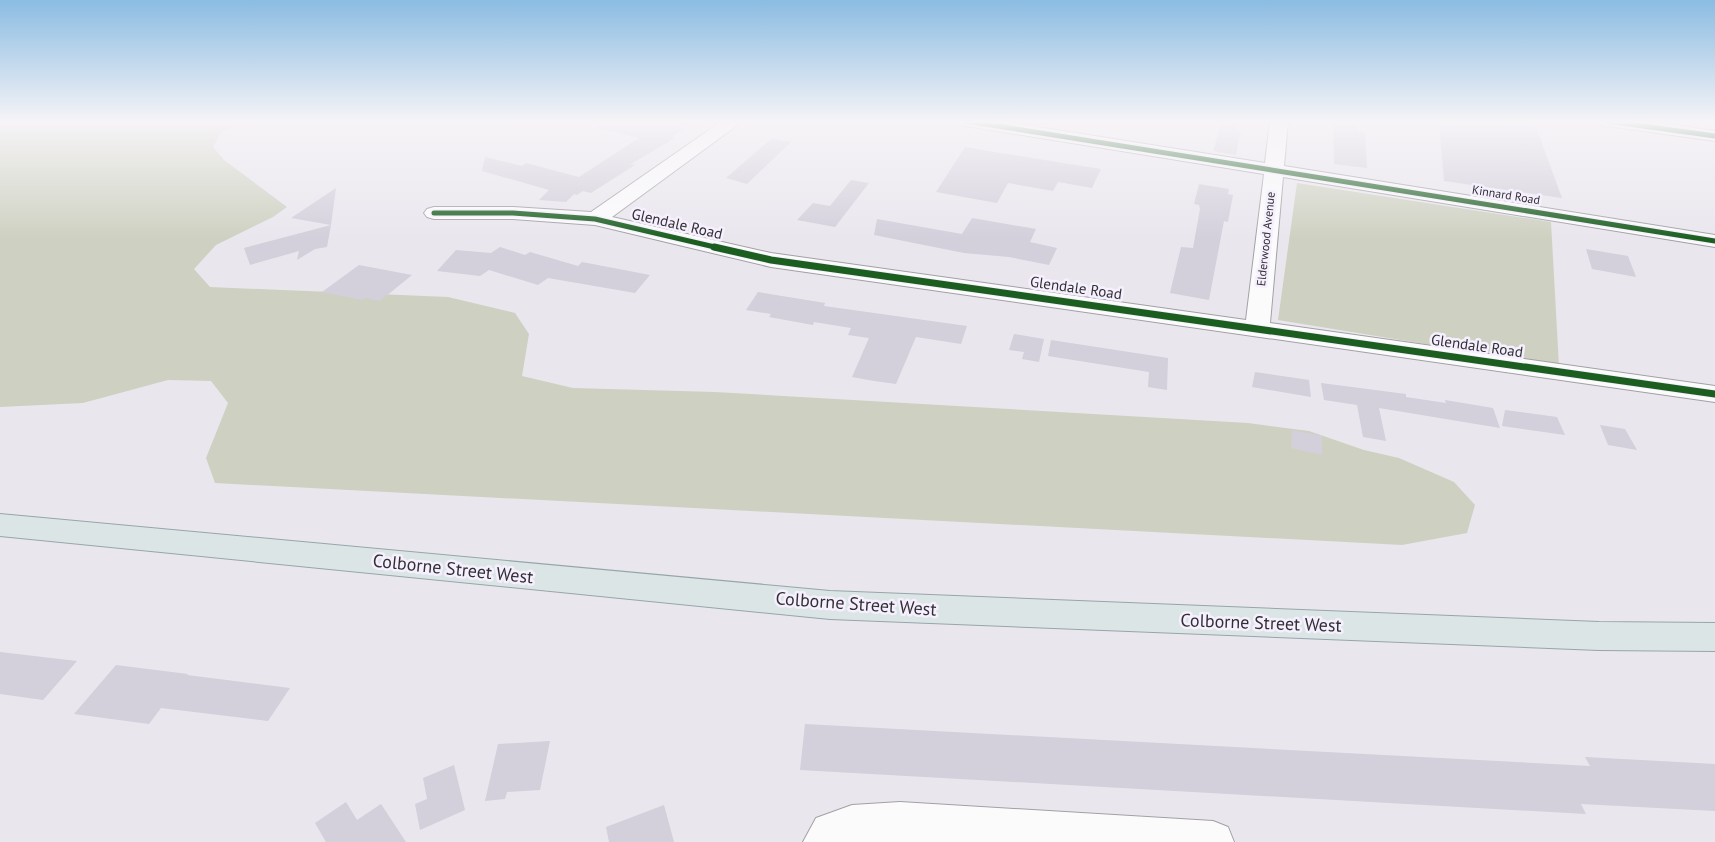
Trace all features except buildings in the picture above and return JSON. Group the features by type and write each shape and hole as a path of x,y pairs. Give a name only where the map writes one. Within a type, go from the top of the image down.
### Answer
{"main road":[{"name":"Colborne Street West","path":"0,525 830,605 1598,636 1715,637"}],"street":[{"path":"595,219 678,160"},
{"name":"Kinnard Road","path":"1217,160 1715,241"},
{"name":"Elderwood Avenue","path":"1257,328 1274,160"},
{"name":"Glendale Road","path":"434,213 513,213 595,219 771,260 1715,394"},
{"path":"824,842 831,832 852,825 900,822 1213,842"}],"green space":[{"path":"0,160 224,160 287,207 273,217 216,245 194,269 210,287 448,297 515,313 529,334 522,376 573,388 715,392 1248,423 1309,431 1364,450 1399,458 1454,482 1475,505 1467,533 1402,545 215,483 206,458 228,403 211,381 168,380 83,403 0,407"},
{"path":"1297,183 1551,222 1559,366 1278,320"}],"cycle path":[{"path":"1211,160 1715,241"},
{"path":"434,213 513,213 595,219 771,260 1715,394"}]}
